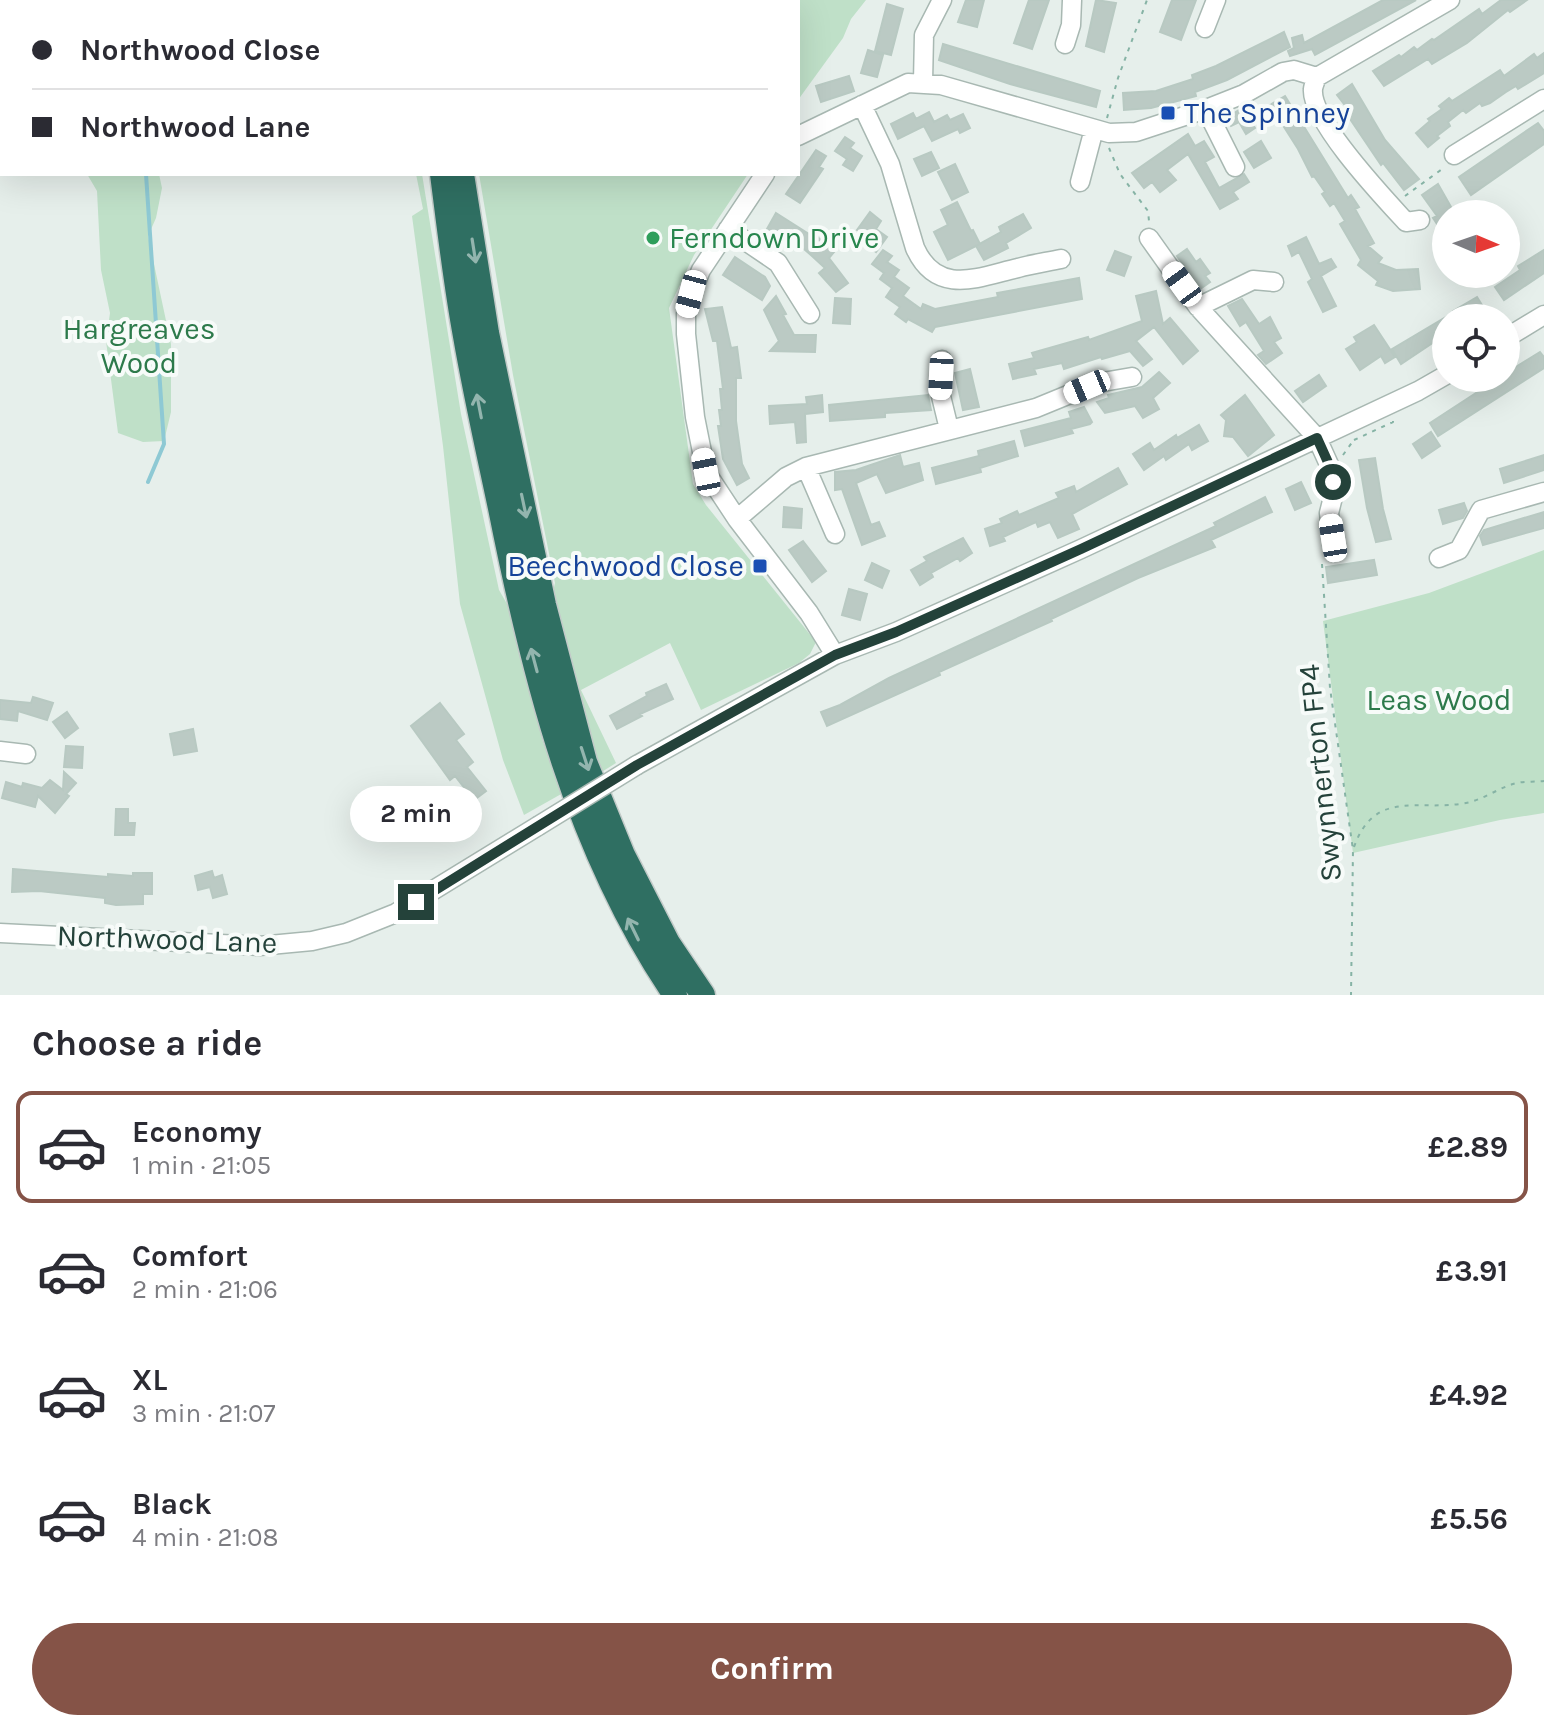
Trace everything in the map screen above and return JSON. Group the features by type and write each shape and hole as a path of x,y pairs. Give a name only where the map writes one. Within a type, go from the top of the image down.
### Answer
{"highway":[{"path":"442,176 465,334 521,612 559,756 596,854 643,948 675,995"},
{"path":"462,176 487,333 538,574 585,762 623,855 668,943 703,995"}],"street":[{"path":"923,82 924,35 942,0"},
{"path":"1065,44 1071,25 1072,0"},
{"path":"1205,28 1216,0"},
{"path":"1420,220 1406,222 1352,162 1323,119 1313,88 1317,77 1450,0"},
{"path":"800,135 908,83 941,85 1102,131 1136,132 1244,94 1283,72 1294,70 1317,77"},
{"path":"1454,155 1544,99"},
{"path":"862,105 890,164 915,248 931,269 943,277 961,282 1061,259"},
{"path":"1206,109 1235,167"},
{"path":"1080,182 1102,131"},
{"path":"764,176 701,270 686,314 695,417 706,472 737,519 809,613 835,655"},
{"path":"728,229 778,263 808,300"},
{"path":"1149,238 1198,307 1317,438 1329,464 1334,490 1329,513 1337,541"},
{"path":"1198,307 1253,280 1274,282"},
{"path":"1520,330 1544,315"},
{"path":"942,360 940,392 949,429"},
{"path":"737,519 786,477 806,467 949,429 1034,399 1132,377"},
{"name":"Northwood Lane","path":"0,933 284,946 346,933 396,913 637,765 835,655 896,632 1081,549 1432,383"},
{"path":"806,467 835,534"},
{"path":"1439,558 1459,550 1481,510 1544,492"},
{"path":"0,751 26,754"}],"path":[{"path":"1147,0 1102,131 1120,174 1148,211 1149,238"},
{"path":"1392,207 1448,164 1454,155"},
{"path":"1329,464 1338,462 1353,441 1346,425"},
{"name":"Swynnerton FP4","path":"1337,541 1322,564 1330,688 1353,850 1351,995"},
{"path":"1353,850 1368,821 1385,809 1409,804 1468,803 1514,784 1544,781"}],"green space":[{"path":"800,0 866,0 851,19 843,38 800,97"},
{"name":"Hargreaves Wood","path":"88,176 159,176 162,188 156,218 148,236 171,344 171,412 164,441 143,442 118,433 106,341 110,313 101,270 97,191"},
{"path":"416,176 422,176 461,414 499,590 510,609 543,742 563,793 524,815 503,760 460,604 443,446 412,216 423,209"},
{"path":"479,176 747,176 694,255 669,308 693,484 706,505 816,642 810,654 799,663 701,710 670,643 581,690 616,763 600,773 551,600 555,583 513,375"},
{"name":"Leas Wood","path":"1544,550 1544,813 1353,853 1323,621 1429,593"}],"building":[{"path":"966,0 984,0 977,27 958,22"},
{"path":"1029,0 1049,0 1032,49 1014,43"},
{"path":"1096,0 1116,3 1104,52 1086,46"},
{"path":"1172,0 1196,0 1181,40 1160,32"},
{"path":"1383,0 1416,0 1315,55 1312,49 1290,56 1288,51 1294,48 1292,38 1302,35 1304,43"},
{"path":"1501,0 1527,0 1432,64 1428,59 1384,86 1373,71 1414,47 1417,50 1479,9 1482,14"},
{"path":"887,4 903,9 891,55 875,51"},
{"path":"1284,32 1290,47 1227,80 1195,92 1196,96 1151,108 1124,110 1123,93 1156,91 1193,79 1192,75"},
{"path":"943,44 1100,91 1096,107 1010,84 939,60"},
{"path":"868,50 883,55 877,77 861,73"},
{"path":"1544,53 1544,73 1490,103 1482,106 1480,103 1466,113 1463,110 1448,122 1450,126 1428,147 1416,133 1442,109 1439,106 1449,98 1452,101 1500,70 1504,76 1534,54 1537,58"},
{"path":"849,76 854,91 821,102 816,86"},
{"path":"1352,84 1385,140 1419,179 1404,190 1383,163 1381,165 1344,110 1347,108 1337,95"},
{"path":"1285,96 1348,198 1351,195 1359,207 1355,209 1374,243 1368,246 1382,258 1378,263 1396,270 1418,269 1420,289 1393,291 1376,285 1378,281 1358,265 1361,260 1340,224 1345,221 1334,203 1330,206 1322,194 1325,192 1312,177 1270,105"},
{"path":"1242,108 1255,128 1246,134 1239,122 1231,126 1226,118"},
{"path":"929,112 934,122 947,115 950,120 963,114 970,128 960,133 958,129 932,141 924,126 898,139 891,124 913,113 916,119"},
{"path":"1538,123 1544,131 1544,144 1471,195 1459,177"},
{"path":"1188,134 1195,146 1204,141 1214,157 1205,162 1219,188 1244,174 1249,182 1233,192 1238,199 1220,209 1188,154 1167,170 1176,180 1160,192 1152,182 1144,188 1132,173"},
{"path":"845,137 854,143 850,148 862,156 853,171 843,165 847,159 835,151"},
{"path":"1261,141 1271,158 1254,168 1244,152"},
{"path":"816,150 826,156 819,167 823,169 800,203 786,194"},
{"path":"931,152 939,168 922,176 914,159"},
{"path":"955,164 968,192 952,200 938,172"},
{"path":"1438,184 1447,200 1432,200 1432,209 1422,195"},
{"path":"957,202 980,244 948,260 934,232 948,225 941,210"},
{"path":"870,212 881,221 876,229 887,237 876,252 867,245 871,240 857,230"},
{"path":"776,213 809,234 811,231 834,252 829,258 848,283 836,292 819,273 825,268 812,256 796,242 794,246 767,229"},
{"path":"1023,214 1031,228 1006,243 1008,248 984,260 976,246 1001,232 999,227"},
{"path":"1306,237 1319,264 1331,259 1336,267 1321,276 1336,306 1323,312 1308,282 1312,279 1299,252 1292,256 1288,246"},
{"path":"1187,249 1196,262 1200,259 1210,273 1205,276 1210,282 1200,289 1177,256"},
{"path":"883,250 892,256 887,262 899,270 894,277 909,288 903,296 921,309 923,304 935,309 998,297 997,293 1079,278 1082,299 935,327 932,332 895,314 900,307 886,297 892,288 880,279 884,273 872,264"},
{"path":"1544,250 1544,273 1504,300 1496,288 1520,288 1520,265"},
{"path":"1115,251 1131,257 1124,276 1107,270"},
{"path":"735,257 765,277 770,286 762,300 723,275"},
{"path":"1156,291 1163,324 1170,318 1198,351 1183,364 1154,327 1136,341 1152,359 1143,366 1130,351 1064,369 1062,363 1034,369 1036,374 1013,379 1009,364 1034,358 1032,353 1088,337 1089,340 1142,321 1136,296"},
{"path":"776,296 794,335 816,335 815,352 770,351 779,341 764,310"},
{"path":"1477,297 1481,304 1465,304"},
{"path":"835,298 851,299 850,324 833,323"},
{"path":"1242,299 1259,324 1270,317 1281,338 1274,342 1282,353 1266,364 1258,355 1264,351 1246,322 1240,326 1228,306"},
{"path":"722,307 731,348 737,347 741,378 736,378 736,421 742,464 749,478 737,485 723,459 718,426 721,426 719,410 722,410 720,389 723,389 717,341 713,341 705,309"},
{"path":"1374,325 1395,357 1385,363 1381,356 1360,370 1346,349 1357,342 1354,337"},
{"path":"1432,325 1432,343 1401,364 1392,349"},
{"path":"1540,352 1544,357 1544,368 1520,383 1520,364"},
{"path":"970,369 979,407 963,410 955,373"},
{"path":"1159,372 1170,383 1153,398 1159,409 1143,418 1135,406 1105,413 1097,402 1109,398 1108,395 1142,387"},
{"path":"1319,375 1326,386 1303,402 1295,391"},
{"path":"1478,392 1507,392 1438,436 1430,423"},
{"path":"822,395 823,412 805,414 806,442 797,443 795,422 770,424 769,406 807,404 806,397"},
{"path":"928,395 931,410 830,421 829,405"},
{"path":"1245,395 1274,435 1248,456 1233,437 1224,436 1226,420 1221,415"},
{"path":"1084,407 1092,422 1090,424 1071,429 1073,433 1025,446 1021,431 1071,418 1069,412"},
{"path":"1199,425 1208,441 1192,450 1189,444 1144,470 1133,454 1150,443 1154,450 1176,435 1177,438"},
{"path":"1431,432 1440,446 1422,458 1413,444"},
{"path":"1014,441 1018,456 980,468 981,472 936,484 932,468 979,456 978,451"},
{"path":"900,455 903,467 919,463 923,480 886,493 877,474 856,483 871,525 879,522 885,536 862,545 842,489 835,490 835,472 856,470"},
{"path":"1544,455 1544,470 1504,483 1500,469"},
{"path":"1375,458 1391,539 1376,542 1359,460"},
{"path":"1118,468 1127,484 1072,514 1079,529 1058,538 1050,522 1038,527 1036,522 1003,537 1005,541 990,546 985,529 1002,523 1000,519 1017,511 1019,515 1059,498 1056,493 1074,486 1076,492"},
{"path":"1301,482 1311,503 1295,510 1286,489"},
{"path":"1265,497 1272,512 1211,540 1215,547 1138,578 939,672 940,675 827,726 821,712 1216,526 1214,523"},
{"path":"1464,503 1467,511 1463,518 1443,524 1439,510"},
{"path":"784,507 802,509 801,528 783,527"},
{"path":"1544,512 1544,528 1483,545 1480,536 1484,530"},
{"path":"963,538 972,553 931,573 933,577 920,585 911,570 927,561 924,557"},
{"path":"803,541 826,571 812,582 789,550"},
{"path":"1374,560 1377,575 1328,583 1326,567"},
{"path":"872,563 889,571 882,588 865,580"},
{"path":"849,589 867,594 860,620 842,615"},
{"path":"666,684 673,699 617,729 610,716"},
{"path":"33,697 53,703 47,720 18,711 17,721 0,719 0,700 31,703"},
{"path":"440,703 464,734 456,740 473,762 467,767 486,791 474,800 455,776 450,780 411,726"},
{"path":"67,712 78,728 65,738 53,722"},
{"path":"193,729 197,751 174,755 170,734"},
{"path":"66,746 83,747 82,768 64,767"},
{"path":"64,772 76,783 55,813 38,796 35,807 2,798 6,782 42,788 50,780 63,790"},
{"path":"116,809 128,809 128,823 135,823 134,835 115,835"},
{"path":"13,869 108,877 108,874 133,876 133,873 152,873 152,894 143,894 143,904 116,905 105,903 105,898 39,891 12,892"},
{"path":"212,871 214,878 222,875 227,894 213,898 210,887 198,890 195,876"}],"waterway":[{"path":"146,176 164,444 148,482"}],"place":[{"name":"The Spinney","path":"1168,113"},
{"name":"Ferndown Drive","path":"653,238"},
{"name":"Beechwood Close","path":"760,566"}],"route":[{"path":"416,902 637,765 835,655 896,632 1081,549 1317,438 1331,469 1333,482"}]}
